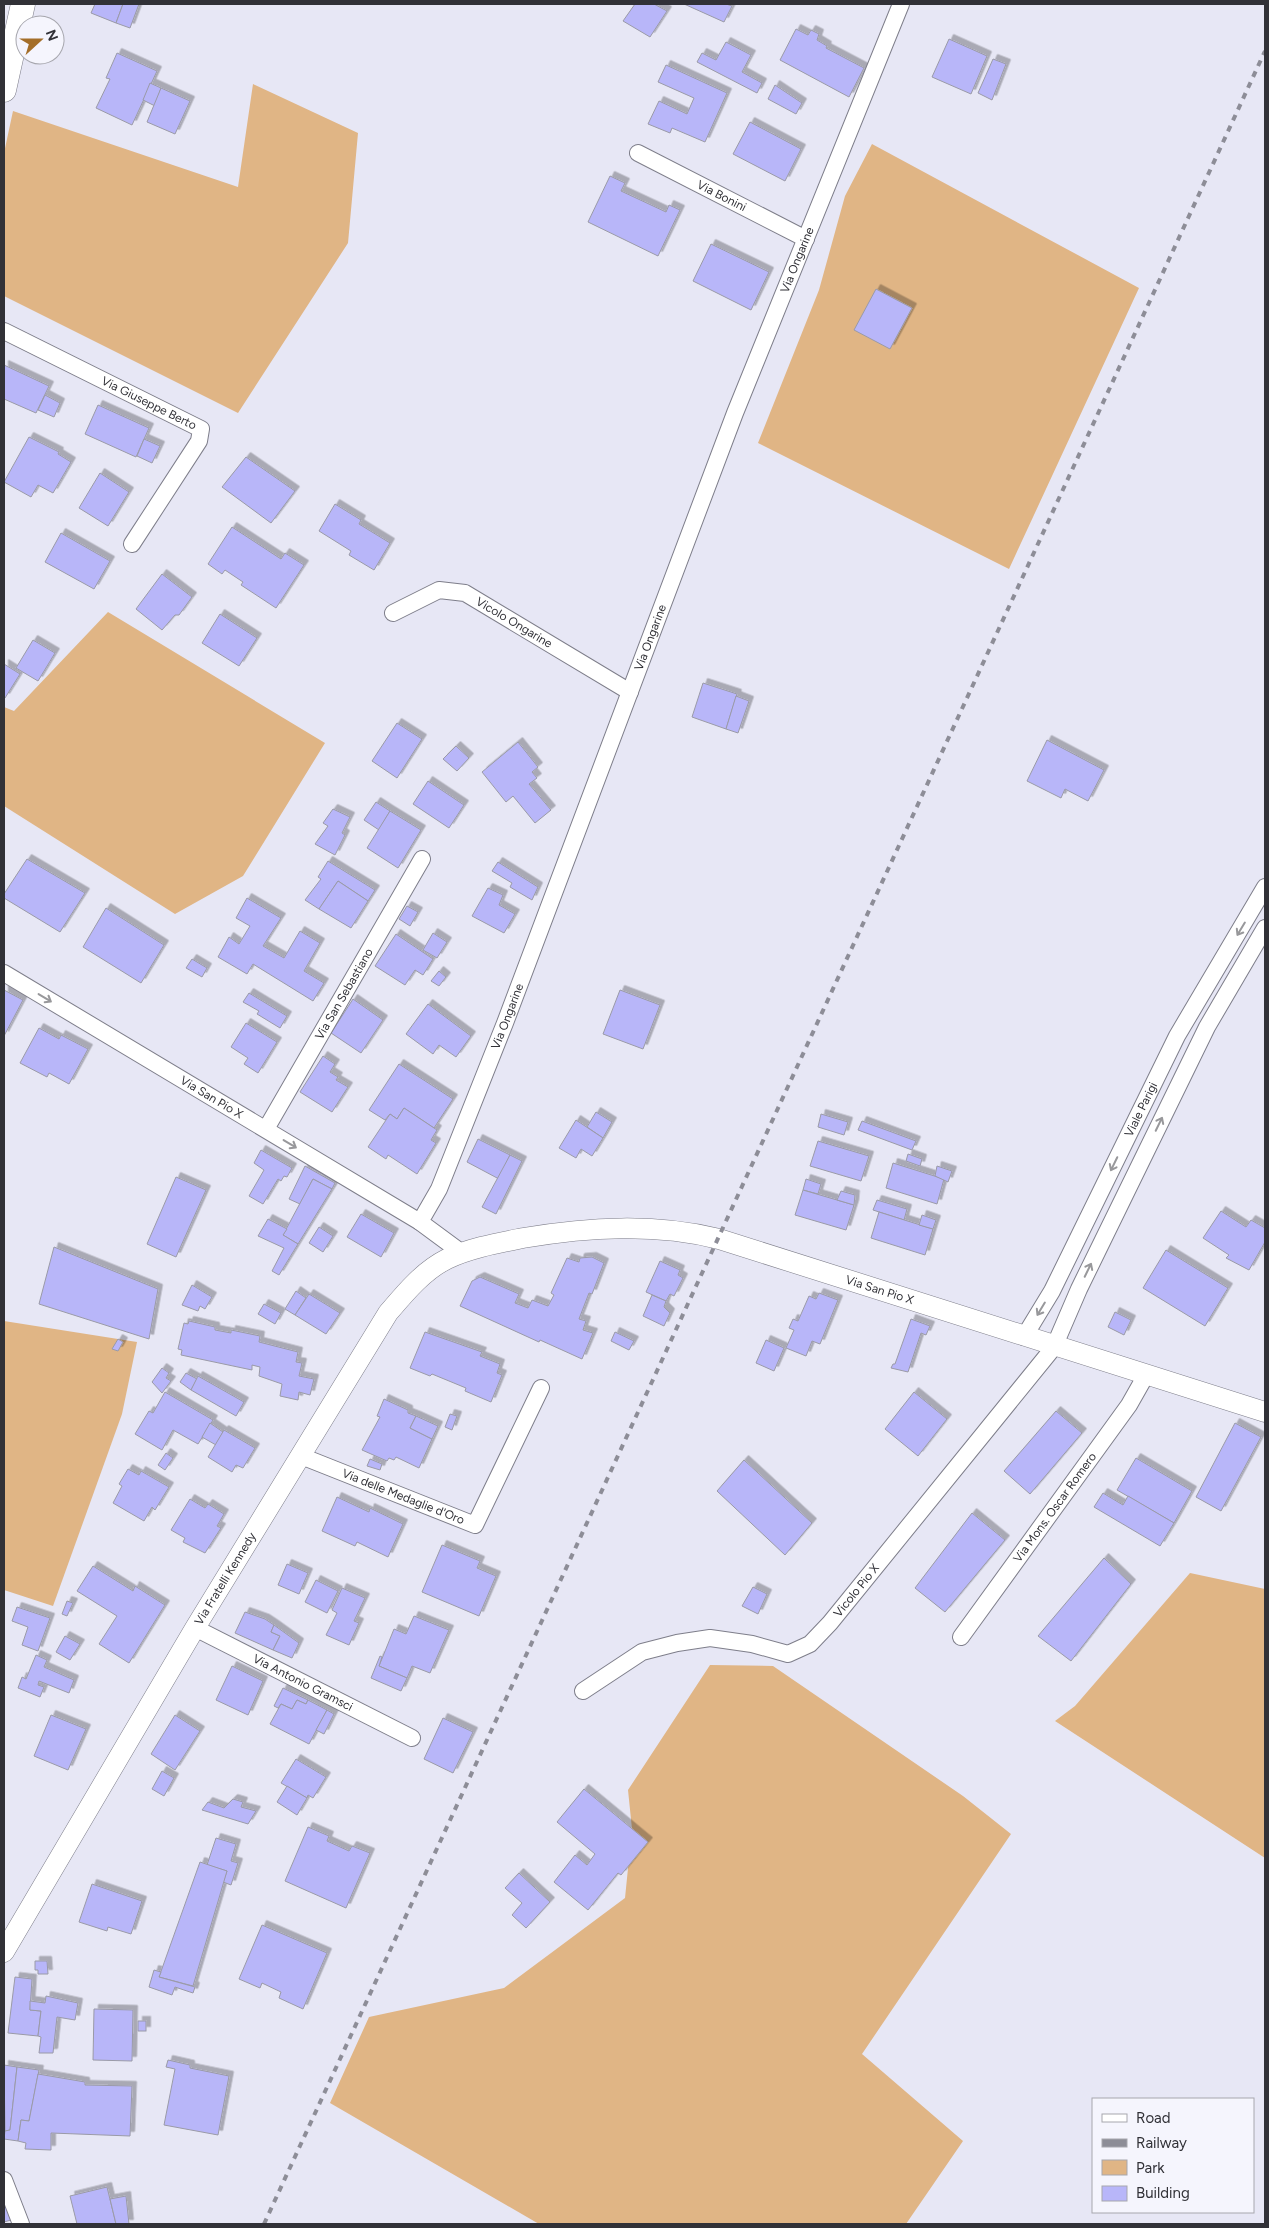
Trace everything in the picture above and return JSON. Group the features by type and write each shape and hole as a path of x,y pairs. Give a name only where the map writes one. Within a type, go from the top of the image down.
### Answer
{"main road":[{"path":"4,90 23,4"}],"street":[{"name":"Via Ongarine","path":"420,1222 439,1189 505,1023 735,413 901,4"},
{"name":"Via Bonini","path":"638,153 806,239"},
{"name":"Via Giuseppe Berto","path":"4,331 201,429 199,441 132,544"},
{"name":"Vicolo Ongarine","path":"393,613 439,590 465,592 630,692"},
{"name":"Via San Sebastiano","path":"266,1129 422,858"},
{"name":"Viale Parigi","path":"1024,1337 1052,1290 1177,1036 1265,886"},
{"name":"Viale Parigi","path":"1054,1346 1083,1280 1202,1035 1265,928"},
{"name":"Via San Pio X","path":"4,973 420,1222"},
{"path":"420,1222 462,1254"},
{"name":"Via San Pio X","path":"487,1246 551,1233 611,1227 689,1231 1265,1412"},
{"name":"Via Fratelli Kennedy","path":"4,1952 195,1628 388,1313 426,1273 446,1260 487,1246"},
{"name":"Vicolo Pio X","path":"583,1691 642,1652 677,1643 710,1638 752,1644 788,1654 810,1644 836,1616 1054,1346"},
{"name":"Via Mons. Oscar Romero","path":"961,1637 1129,1405 1146,1375"},
{"name":"Via delle Medaglie d'Oro","path":"301,1456 475,1525 540,1388"},
{"name":"Via Antonio Gramsci","path":"195,1628 412,1738"},
{"path":"4,2180 21,2224"}],"green space":[{"path":"253,84 358,133 348,243 238,413 4,296 4,153 13,111 238,187"},
{"path":"872,144 1139,288 1009,569 758,443 819,290 845,196"},
{"path":"108,612 325,743 243,876 175,914 4,806 4,707 14,711"},
{"path":"4,1321 137,1342 122,1414 53,1606 4,1590"},
{"path":"1190,1573 1265,1589 1265,1858 1055,1721 1075,1706"},
{"path":"710,1665 773,1666 963,1796 1011,1834 862,2054 963,2141 906,2224 539,2224 330,2103 369,2017 504,1988 625,1898 632,1829 628,1790"}],"building":[{"path":"95,4 123,4 116,23 91,13"},
{"path":"123,4 139,4 130,28 116,23"},
{"path":"635,4 654,4 667,11 650,37 623,21"},
{"path":"684,4 726,4 732,6 724,22"},
{"path":"796,29 808,35 811,30 819,34 817,40 827,46 826,48 864,68 849,97 780,60"},
{"path":"949,39 987,56 971,94 932,77"},
{"path":"726,42 751,55 742,72 762,83 757,93 697,62 702,53 716,60"},
{"path":"117,53 157,71 132,125 96,108 110,79 106,78"},
{"path":"993,59 1006,64 992,100 978,93"},
{"path":"666,65 727,93 705,142 672,128 670,133 648,124 659,101 687,114 694,98 658,82"},
{"path":"150,83 161,88 155,106 143,100"},
{"path":"775,85 802,103 796,114 768,99"},
{"path":"161,88 190,101 175,134 147,122"},
{"path":"750,122 801,149 785,181 733,154"},
{"path":"610,176 625,183 621,191 666,212 669,205 680,210 658,256 588,222"},
{"path":"711,244 769,272 751,310 693,281"},
{"path":"876,289 912,308 890,349 854,330"},
{"path":"4,365 49,386 36,413 4,399"},
{"path":"45,395 60,403 54,417 38,410"},
{"path":"98,405 149,428 136,457 85,434"},
{"path":"29,437 59,452 58,454 71,462 53,493 38,485 31,497 4,482"},
{"path":"144,439 160,446 152,463 137,456"},
{"path":"246,457 295,491 271,523 222,487"},
{"path":"100,473 129,492 108,526 79,508"},
{"path":"335,504 361,520 359,524 390,543 374,570 349,555 351,551 319,531"},
{"path":"232,527 281,559 285,553 304,565 276,608 241,585 243,582 225,570 222,574 208,564"},
{"path":"61,533 110,561 94,589 45,562"},
{"path":"162,574 192,597 179,615 175,615 162,630 136,609"},
{"path":"220,614 257,638 239,666 202,643"},
{"path":"33,640 55,653 38,681 16,668"},
{"path":"4,664 20,674 5,698 4,697"},
{"path":"703,683 737,694 726,729 692,717"},
{"path":"736,696 749,701 738,733 726,729"},
{"path":"397,723 422,739 397,778 372,761"},
{"path":"1047,740 1104,770 1088,801 1065,789 1061,798 1027,781"},
{"path":"518,742 538,767 532,772 537,778 529,784 551,810 535,823 513,796 506,802 482,772"},
{"path":"456,746 469,758 457,771 443,759"},
{"path":"428,781 464,805 449,828 413,804"},
{"path":"376,802 390,811 379,830 364,820"},
{"path":"333,809 350,817 342,833 345,835 335,855 315,844 328,826 323,823"},
{"path":"390,811 421,830 398,868 367,848"},
{"path":"27,859 85,893 60,932 4,898 4,894"},
{"path":"328,861 375,890 368,901 338,881 319,909 305,900 321,879 318,877"},
{"path":"498,862 538,887 532,900 510,887 512,883 492,871"},
{"path":"338,881 368,901 351,928 319,909"},
{"path":"488,888 503,895 499,905 515,914 504,933 472,916"},
{"path":"247,898 281,918 263,946 284,958 300,931 320,943 304,971 324,983 313,1001 253,964 247,974 218,957 229,937 239,944 250,926 236,918"},
{"path":"407,906 418,912 410,926 399,919"},
{"path":"106,908 164,945 141,983 83,947"},
{"path":"433,933 447,942 437,958 423,950"},
{"path":"396,934 433,959 423,975 415,970 405,985 375,966"},
{"path":"192,959 207,968 202,977 186,968"},
{"path":"439,971 446,977 439,986 431,981"},
{"path":"4,990 23,1000 4,1036"},
{"path":"620,990 660,1005 643,1049 603,1034"},
{"path":"249,993 287,1016 280,1028 257,1014 259,1011 243,1002"},
{"path":"353,999 383,1020 361,1053 331,1033"},
{"path":"428,1004 471,1036 456,1057 439,1045 433,1054 406,1034"},
{"path":"246,1023 277,1042 258,1073 244,1064 248,1058 231,1047"},
{"path":"39,1028 59,1039 61,1035 88,1049 69,1084 49,1073 47,1077 20,1063"},
{"path":"323,1056 335,1064 330,1072 338,1077 336,1080 348,1087 332,1112 300,1092"},
{"path":"399,1064 453,1099 434,1128 404,1108 397,1119 390,1114 385,1120 369,1110"},
{"path":"404,1108 437,1130 431,1140 436,1143 417,1174 388,1155 386,1159 368,1147 390,1114 397,1119"},
{"path":"596,1112 612,1122 603,1138 587,1127"},
{"path":"821,1114 848,1122 844,1135 818,1127"},
{"path":"576,1120 603,1138 592,1156 581,1149 576,1158 559,1148"},
{"path":"862,1121 916,1141 912,1150 858,1130"},
{"path":"478,1139 510,1155 499,1179 467,1162"},
{"path":"818,1141 869,1156 861,1181 810,1166"},
{"path":"261,1150 292,1168 287,1177 284,1176 281,1181 278,1179 263,1204 249,1196 264,1170 254,1163"},
{"path":"908,1154 922,1159 920,1166 906,1161"},
{"path":"510,1155 522,1161 496,1214 482,1207"},
{"path":"893,1163 944,1179 937,1204 886,1188"},
{"path":"305,1166 335,1183 332,1189 313,1179 300,1204 289,1199"},
{"path":"937,1166 952,1171 948,1182 935,1176"},
{"path":"176,1177 206,1190 176,1257 147,1244"},
{"path":"313,1179 332,1189 298,1244 283,1235"},
{"path":"806,1179 821,1184 818,1194 803,1190"},
{"path":"803,1190 854,1205 846,1230 795,1215"},
{"path":"841,1191 855,1195 854,1205 837,1200"},
{"path":"877,1200 907,1209 904,1220 873,1210"},
{"path":"1221,1211 1246,1227 1251,1220 1265,1228 1265,1242 1249,1270 1226,1258 1229,1255 1203,1238"},
{"path":"879,1212 933,1229 925,1255 871,1238"},
{"path":"361,1214 394,1233 381,1257 347,1237"},
{"path":"922,1215 936,1220 933,1229 919,1225"},
{"path":"268,1219 287,1229 283,1235 298,1244 279,1275 272,1271 284,1248 258,1236"},
{"path":"319,1227 333,1236 323,1252 309,1243"},
{"path":"54,1247 158,1289 149,1339 39,1304"},
{"path":"1166,1250 1228,1288 1205,1326 1143,1288"},
{"path":"592,1257 604,1263 592,1294 589,1293 579,1319 586,1321 583,1330 593,1333 582,1359 540,1340 539,1342 460,1306 472,1281 480,1277 519,1294 515,1303 528,1308 532,1300 548,1306 554,1295 551,1293 567,1258 579,1262 580,1258"},
{"path":"660,1261 680,1270 678,1275 683,1278 674,1296 670,1294 666,1301 646,1292"},
{"path":"192,1285 212,1297 205,1309 200,1306 198,1311 182,1305"},
{"path":"296,1291 306,1298 295,1315 285,1309"},
{"path":"819,1293 838,1300 820,1344 812,1341 806,1356 786,1348 794,1330 789,1328 793,1319 798,1321 809,1296 816,1299"},
{"path":"309,1294 340,1313 326,1334 295,1315"},
{"path":"652,1295 666,1301 664,1307 670,1313 664,1326 643,1316"},
{"path":"264,1304 281,1313 275,1324 258,1314"},
{"path":"1115,1312 1131,1320 1124,1335 1108,1327"},
{"path":"911,1319 930,1326 926,1335 921,1333 908,1372 891,1368 895,1364"},
{"path":"189,1321 215,1327 215,1330 231,1333 231,1330 260,1336 259,1342 298,1352 296,1362 302,1363 299,1376 314,1379 310,1395 299,1392 298,1400 280,1396 282,1384 259,1376 260,1367 252,1365 252,1370 181,1355 182,1350 178,1349 184,1323 188,1324"},
{"path":"425,1332 482,1352 480,1356 500,1364 497,1373 502,1375 491,1402 465,1391 466,1388 432,1374 430,1376 410,1368"},
{"path":"615,1332 634,1341 629,1350 611,1341"},
{"path":"118,1339 123,1342 118,1351 112,1349"},
{"path":"766,1340 784,1348 774,1371 756,1363"},
{"path":"162,1368 169,1373 166,1378 171,1381 162,1393 152,1382"},
{"path":"186,1373 197,1379 191,1390 180,1382"},
{"path":"198,1376 244,1402 236,1416 191,1390"},
{"path":"165,1392 213,1420 198,1444 173,1430 162,1450 135,1434 149,1411 153,1413"},
{"path":"914,1392 947,1419 918,1456 885,1429"},
{"path":"384,1399 408,1410 408,1413 416,1416 410,1428 432,1439 419,1468 396,1457 394,1460 389,1458 387,1461 362,1450 380,1417 377,1416"},
{"path":"1056,1411 1082,1433 1030,1494 1004,1471"},
{"path":"450,1414 457,1416 452,1430 445,1427"},
{"path":"416,1416 438,1426 432,1439 410,1428"},
{"path":"210,1423 223,1432 216,1445 202,1437"},
{"path":"1235,1423 1261,1437 1221,1511 1196,1497"},
{"path":"224,1430 255,1448 243,1468 236,1465 232,1472 208,1457"},
{"path":"166,1453 173,1458 165,1470 158,1465"},
{"path":"1136,1458 1192,1491 1174,1523 1117,1490"},
{"path":"370,1459 382,1464 380,1470 367,1466"},
{"path":"744,1460 812,1523 785,1555 717,1491"},
{"path":"128,1469 139,1475 141,1471 169,1487 155,1510 152,1507 144,1521 113,1503 122,1486 119,1484"},
{"path":"1103,1493 1123,1505 1128,1496 1174,1523 1160,1546 1094,1507"},
{"path":"337,1497 369,1512 370,1508 403,1524 388,1557 357,1542 355,1546 322,1531"},
{"path":"190,1499 205,1508 208,1504 224,1514 217,1526 221,1528 205,1553 183,1542 185,1538 171,1530"},
{"path":"972,1513 1005,1540 945,1612 915,1588"},
{"path":"442,1545 480,1561 477,1568 496,1576 479,1616 422,1592"},
{"path":"1104,1558 1131,1584 1071,1661 1038,1636"},
{"path":"287,1564 308,1573 299,1594 278,1585"},
{"path":"93,1566 133,1591 135,1586 165,1605 129,1663 99,1644 117,1616 77,1591"},
{"path":"316,1580 338,1591 327,1613 305,1602"},
{"path":"753,1587 767,1594 758,1614 742,1606"},
{"path":"342,1588 365,1598 354,1621 359,1623 349,1645 326,1635 337,1613 332,1610"},
{"path":"67,1601 73,1603 67,1616 62,1614"},
{"path":"17,1607 50,1618 38,1651 22,1645 28,1627 12,1621"},
{"path":"245,1612 265,1619 274,1625 271,1632 280,1636 273,1650 235,1633"},
{"path":"414,1616 449,1630 430,1673 412,1666 407,1678 379,1666 394,1629 406,1634"},
{"path":"274,1625 299,1643 292,1658 273,1650 280,1636 271,1632"},
{"path":"65,1636 80,1644 70,1660 56,1652"},
{"path":"36,1655 47,1660 44,1667 74,1680 69,1693 39,1681 38,1685 44,1687 40,1697 18,1688 22,1677 26,1679"},
{"path":"380,1656 382,1657 379,1666 407,1678 401,1691 371,1678"},
{"path":"232,1666 263,1681 248,1715 216,1700"},
{"path":"283,1688 308,1700 306,1704 297,1700 292,1709 281,1704 278,1708 274,1706"},
{"path":"297,1700 306,1704 308,1700 327,1710 309,1744 270,1724 281,1704 292,1709"},
{"path":"327,1710 334,1714 324,1734 316,1730"},
{"path":"51,1715 86,1729 68,1770 34,1756"},
{"path":"175,1715 200,1731 175,1770 151,1754"},
{"path":"443,1718 473,1732 453,1773 424,1759"},
{"path":"296,1759 326,1777 313,1798 308,1795 307,1798 281,1783"},
{"path":"162,1771 174,1778 164,1796 152,1789"},
{"path":"287,1786 307,1798 297,1815 277,1802"},
{"path":"584,1789 648,1842 621,1875 618,1873 588,1910 554,1882 575,1855 587,1865 595,1854 557,1822"},
{"path":"233,1799 243,1802 241,1807 256,1811 248,1824 202,1810 208,1802 224,1808"},
{"path":"308,1827 329,1836 327,1841 349,1851 352,1846 370,1853 346,1908 285,1881"},
{"path":"216,1838 236,1844 231,1861 238,1863 231,1885 223,1882 227,1871 207,1865"},
{"path":"200,1862 227,1871 193,1986 159,1977"},
{"path":"519,1873 550,1902 526,1928 512,1915 522,1903 505,1888"},
{"path":"92,1884 142,1901 131,1934 108,1927 107,1931 79,1922"},
{"path":"262,1925 327,1953 303,2009 279,1998 281,1992 262,1983 260,1988 239,1979"},
{"path":"35,1961 47,1961 48,1974 38,1974 38,1970 35,1970"},
{"path":"154,1970 161,1972 159,1977 195,1987 193,1993 175,1987 172,1995 149,1987"},
{"path":"15,1977 32,1979 30,2010 41,2011 38,2036 8,2033"},
{"path":"46,1996 78,2003 75,2020 57,2017 53,2053 39,2053 41,2037 38,2036 41,2011 30,2010 30,2001 45,2003"},
{"path":"94,2009 133,2010 132,2061 93,2060"},
{"path":"138,2021 146,2021 146,2031 138,2031"},
{"path":"168,2060 190,2065 190,2068 229,2076 218,2135 164,2125 175,2069 166,2067"},
{"path":"4,2065 17,2067 10,2130 5,2131"},
{"path":"17,2067 39,2070 29,2121 21,2120 18,2141 4,2139 5,2131 10,2130"},
{"path":"38,2074 85,2082 85,2085 132,2086 130,2136 51,2133 51,2150 25,2149 26,2143 18,2141 21,2120 29,2121"},
{"path":"107,2187 116,2224 77,2224 70,2196"},
{"path":"4,2195 11,2220 4,2222"},
{"path":"126,2196 129,2224 116,2224 110,2199"}],"railway":[{"path":"264,2224 1265,51"}]}
